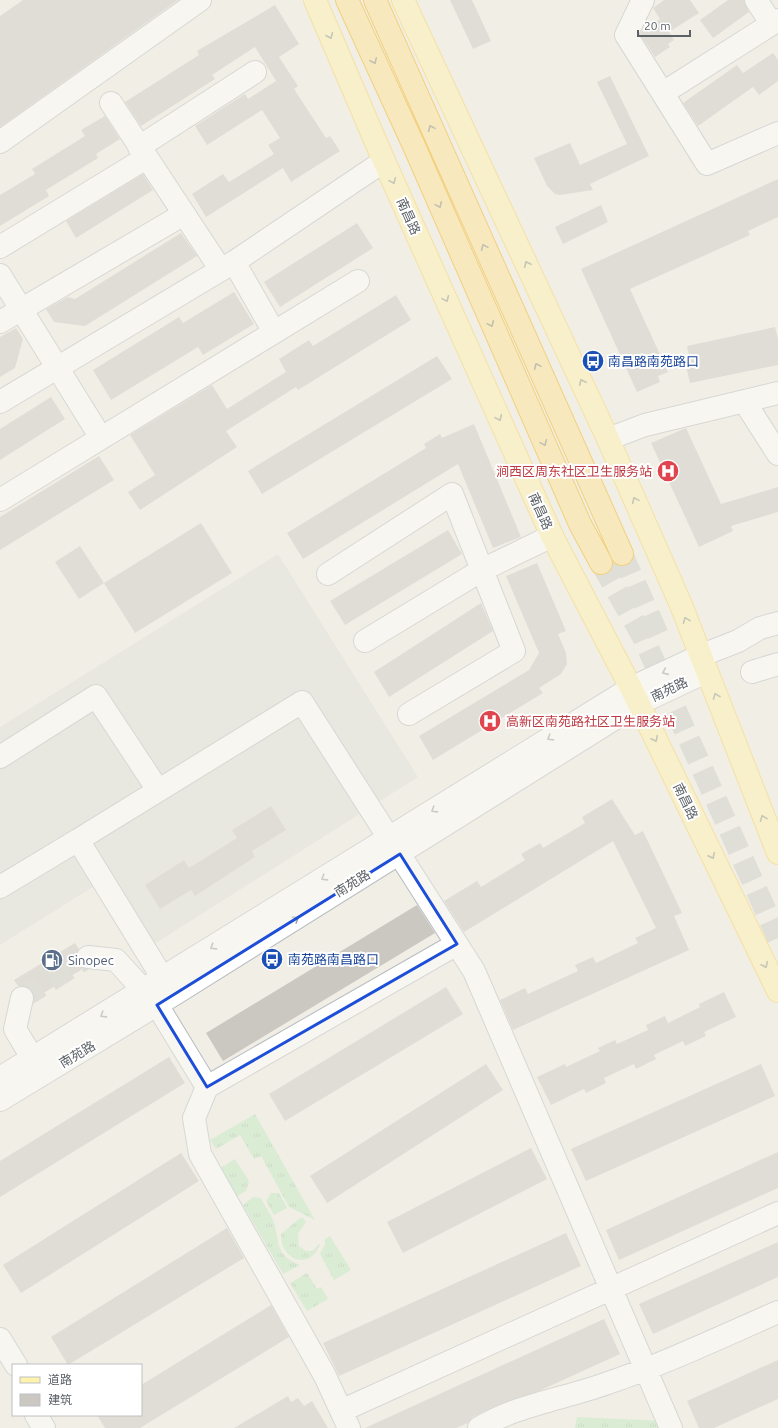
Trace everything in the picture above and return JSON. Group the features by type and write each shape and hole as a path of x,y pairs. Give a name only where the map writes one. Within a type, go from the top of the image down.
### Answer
{"highway":[{"path":"376,2 622,554"},
{"path":"348,6 414,146 574,510 601,563"}],"main road":[{"name":"南昌路","path":"315,0 384,161 552,536 634,696 778,991"},
{"path":"403,0 608,439 681,605 703,664 777,848"}],"street":[{"path":"0,142 200,0"},
{"path":"644,0 626,35 707,164 778,133"},
{"path":"663,93 775,21 756,0"},
{"path":"0,247 142,152 255,72"},
{"path":"111,103 184,214 227,266 274,332"},
{"path":"0,402 227,266 384,161"},
{"path":"0,322 184,214"},
{"path":"0,275 101,438"},
{"path":"0,500 358,281"},
{"path":"608,439 645,425 778,394"},
{"path":"744,401 778,454"},
{"path":"328,574 452,494 514,651 409,714"},
{"path":"365,641 482,570 552,536"},
{"name":"南苑路","path":"0,1100 37,1067 395,847 634,696 703,664 760,628 778,623"},
{"path":"752,672 778,664"},
{"path":"0,757 96,696 158,790"},
{"path":"0,888 302,702 474,970 671,1428"},
{"path":"78,840 160,992 208,1086"},
{"path":"457,944 208,1086 194,1118 200,1154 326,1376 346,1419 612,1289 778,1213"},
{"path":"88,957 116,960 160,992"},
{"path":"22,998 16,1030 37,1067"},
{"name":"南苑路","path":"0,1078 37,1067"},
{"path":"479,1428 517,1410 561,1398 646,1369 778,1312"},
{"path":"0,1339 15,1364"},
{"path":"0,1358 12,1376"},
{"path":"37,1416 44,1428"},
{"path":"48,1416 55,1428"}],"highlighted area":[{"path":"400,854 457,944 207,1087 157,1005"}],"shaded area":[{"path":"278,554 418,777 137,955 93,887 0,945 0,727"}],"green space":[{"path":"255,1114 315,1220 289,1207 261,1156 254,1159 240,1135 216,1149 210,1140"},
{"path":"235,1159 249,1181 246,1191 236,1197 219,1169"},
{"path":"271,1193 279,1193 287,1208 274,1215 266,1201"},
{"path":"253,1197 261,1198 270,1214 273,1220 279,1247 282,1252 291,1261 300,1265 283,1274 243,1205"},
{"path":"300,1218 303,1218 306,1222 298,1234 299,1246 306,1251 312,1251 320,1244 316,1252 310,1258 303,1260 291,1256 285,1251 281,1234"},
{"path":"330,1236 351,1270 334,1280 320,1254 325,1244 325,1239"},
{"path":"307,1273 317,1289 321,1287 328,1299 307,1311 290,1283"},
{"path":"577,1417 664,1421 662,1428 575,1428"}],"building":[{"path":"23,0 178,0 0,127 0,16"},
{"path":"450,0 472,0 491,41 473,49"},
{"path":"664,0 690,0 699,13 669,32 674,40 668,44 670,47 655,57 640,34 660,19 653,8"},
{"path":"728,0 744,0 749,12 713,38 700,20"},
{"path":"275,5 299,44 279,57 298,86 294,89 326,138 330,136 340,151 291,182 283,168 206,217 192,194 223,174 229,182 274,154 268,145 280,138 262,110 207,145 195,126 245,94 248,99 276,81 255,47 212,75 215,79 141,126 125,102 199,55 197,51"},
{"path":"773,53 778,60 778,81 759,95 753,87 698,126 683,103 737,65 743,73"},
{"path":"610,76 649,156 590,184 593,190 560,195 555,194 547,186 534,158 570,143 580,165 627,144 597,82"},
{"path":"105,116 120,139 96,154 98,158 46,190 49,196 0,226 0,195 35,174 32,169 85,136 81,130"},
{"path":"143,174 153,190 76,238 66,221"},
{"path":"778,179 778,217 748,231 750,235 630,289 668,372 658,376 660,382 637,392 581,269"},
{"path":"601,205 608,222 563,244 555,227"},
{"path":"357,223 373,248 280,307 264,282"},
{"path":"181,233 197,256 85,326 54,322 46,309 68,297 75,299"},
{"path":"234,292 254,324 203,355 198,347 111,400 93,370 179,317 183,323"},
{"path":"396,295 411,320 298,390 296,387 226,431 237,447 140,510 128,492 155,475 130,435 212,385 227,409 286,372 279,359 309,340 313,346"},
{"path":"775,327 778,339 778,365 690,383 684,357 689,356 687,346"},
{"path":"16,328 23,339 15,368 0,377 0,337"},
{"path":"437,356 452,379 262,494 248,471"},
{"path":"51,397 65,419 0,460 0,429"},
{"path":"474,424 521,537 493,548 458,464 303,559 287,533 426,448 424,444 440,434 442,438"},
{"path":"686,428 721,504 778,487 778,512 731,526 733,531 699,547 651,443"},
{"path":"99,456 114,480 0,550 0,517"},
{"path":"201,523 232,573 135,633 104,583"},
{"path":"448,530 462,554 345,625 330,601"},
{"path":"80,546 104,583 79,599 55,562"},
{"path":"537,563 566,631 558,634 566,653 567,664 561,674 539,688 543,693 433,760 419,736 529,670 539,653 506,576"},
{"path":"481,603 493,631 389,697 374,672"},
{"path":"612,799 635,835 643,831 682,913 674,916 689,950 513,1030 500,1000 525,988 528,994 578,971 575,965 593,957 596,963 638,943 635,938 656,928 613,841 464,932 444,901 477,881 481,887 525,860 521,854 540,843 543,848 585,823 582,817"},
{"path":"271,806 286,830 252,851 255,857 195,896 191,890 160,909 145,885 184,860 189,868 237,838 232,830"},
{"path":"417,905 435,933 223,1061 206,1033"},
{"path":"75,943 79,949 76,955 76,962 84,968 34,999 34,994 30,989 24,986 18,986 14,980"},
{"path":"446,987 463,1014 285,1121 269,1094"},
{"path":"724,992 736,1017 704,1032 706,1036 685,1046 683,1041 654,1055 656,1059 636,1069 634,1064 604,1078 606,1083 586,1093 584,1089 551,1105 537,1077 565,1064 566,1067 600,1051 598,1048 615,1040 617,1044 648,1030 646,1025 665,1016 668,1023 700,1007 699,1004"},
{"path":"169,1057 185,1083 0,1197 0,1161"},
{"path":"486,1064 503,1090 327,1203 310,1176"},
{"path":"761,1064 775,1096 586,1181 571,1149"},
{"path":"531,1148 547,1179 403,1253 387,1222"},
{"path":"778,1152 778,1188 619,1260 606,1230"},
{"path":"181,1153 199,1181 21,1293 3,1265"},
{"path":"227,1228 244,1258 70,1364 67,1364 51,1337"},
{"path":"566,1233 581,1266 339,1376 323,1343"},
{"path":"778,1242 778,1277 653,1334 639,1304"},
{"path":"271,1305 289,1337 140,1428 105,1428 98,1416 142,1416 142,1384"},
{"path":"604,1319 620,1354 539,1391 489,1409 473,1417 468,1423 456,1428 365,1428"},
{"path":"778,1360 778,1399 714,1428 699,1428 687,1401"},
{"path":"288,1396 291,1402 298,1398 304,1406 312,1401 328,1428 234,1428"}],"tunnel":[{"path":"622,554 662,644"},
{"path":"601,563 643,637 778,938"},
{"path":"22,998 88,957"}],"place":[{"name":"南昌路南苑路口","path":"593,361"},
{"name":"涧西区周东社区卫生服务站","path":"668,471"},
{"name":"高新区南苑路社区卫生服务站","path":"490,721"},
{"name":"南苑路南昌路口","path":"272,959"},
{"name":"Sinopec","path":"52,960"}]}
